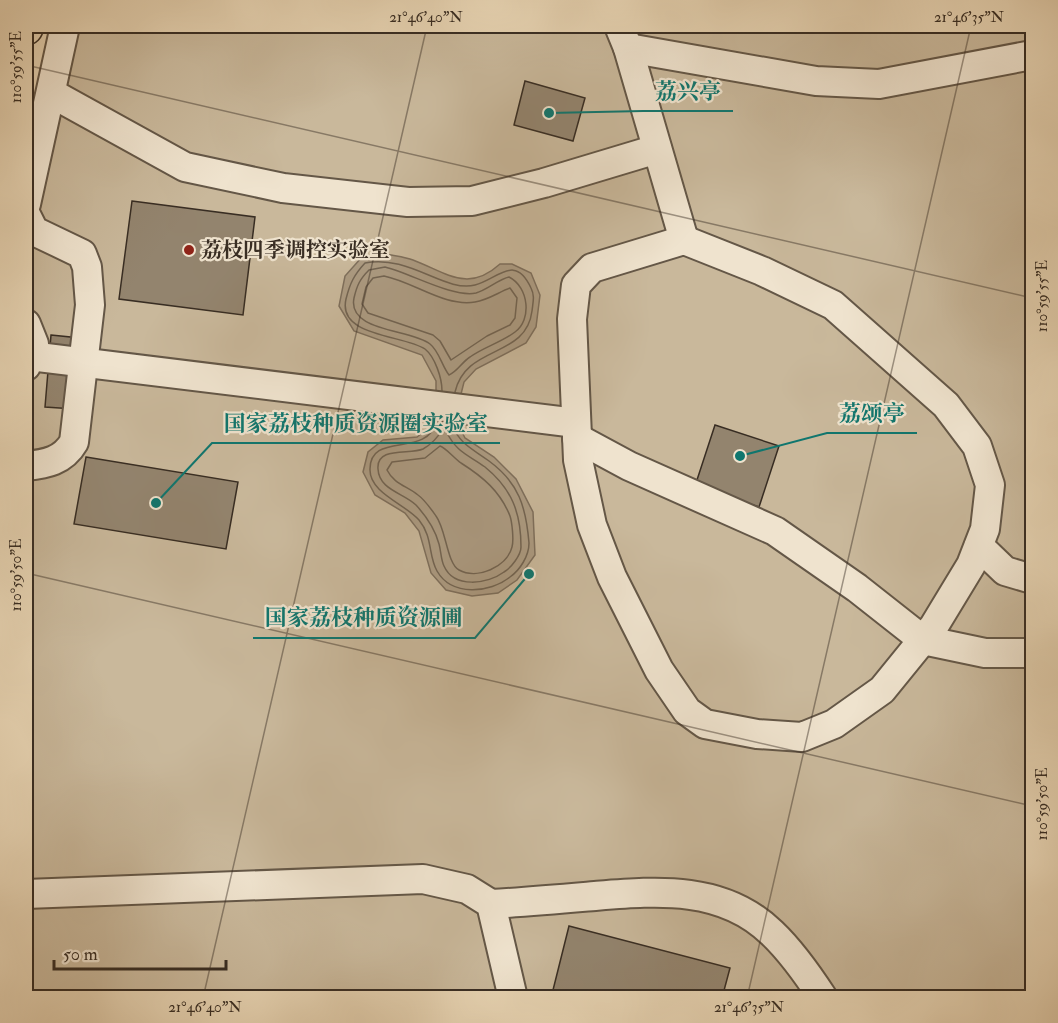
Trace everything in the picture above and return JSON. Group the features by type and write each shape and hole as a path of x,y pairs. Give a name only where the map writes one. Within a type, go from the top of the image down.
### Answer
{"lane":[{"path":"26,204 65,26"},
{"path":"684,240 624,37 816,81 879,84 1032,55"},
{"path":"51,93 185,167 283,188 408,202 472,201 544,183 657,149"},
{"path":"26,215 34,231 72,248 86,260 90,305 76,408 78,428 68,452 52,462 26,466"},
{"path":"684,240 762,271 833,305 946,405 977,446 990,485 985,530 972,565 923,640 882,690 834,724 802,737 758,734 705,724 687,711 659,670 612,577 592,525 578,460 576,430 572,319 576,285 581,277 592,268 684,240"},
{"path":"26,324 34,344 28,361 82,363 543,419 576,430 629,466 775,531 857,588 923,640 985,653 1032,653"},
{"path":"979,546 1005,571 1032,579"},
{"path":"26,894 423,879 467,889 491,904 649,892 696,894 717,900 746,915 771,932 823,998"},
{"path":"491,904 513,998"}],"shaded area":[{"path":"52,26 1032,26 1032,997 26,998 26,151"}],"water":[{"path":"386,254 410,259 447,275 467,279 488,273 500,264 512,264 531,273 540,295 536,327 526,343 476,369 464,382 455,418 465,438 494,457 516,479 533,512 535,555 517,580 498,593 472,596 446,590 431,573 419,531 405,513 375,495 363,472 368,452 383,440 417,437 429,427 436,395 436,381 422,355 354,331 339,306 345,276 362,257"}],"building":[{"path":"525,81 585,98 573,141 514,125"},
{"name":"荔枝四季调控实验室","path":"132,201 255,217 243,315 119,299"},
{"path":"51,335 80,338 74,409 45,407"},
{"path":"715,425 779,446 759,507 695,486"},
{"path":"86,457 238,482 226,549 74,524"},
{"path":"569,926 730,968 722,998 551,998"}],"place":[{"name":"荔兴亭","path":"549,113"},
{"name":"荔枝四季调控实验室","path":"189,250"},
{"name":"荔颂亭","path":"740,456"},
{"name":"国家荔枝种质资源圈实验室","path":"156,503"},
{"name":"国家荔枝种质资源圃","path":"529,574"}]}
